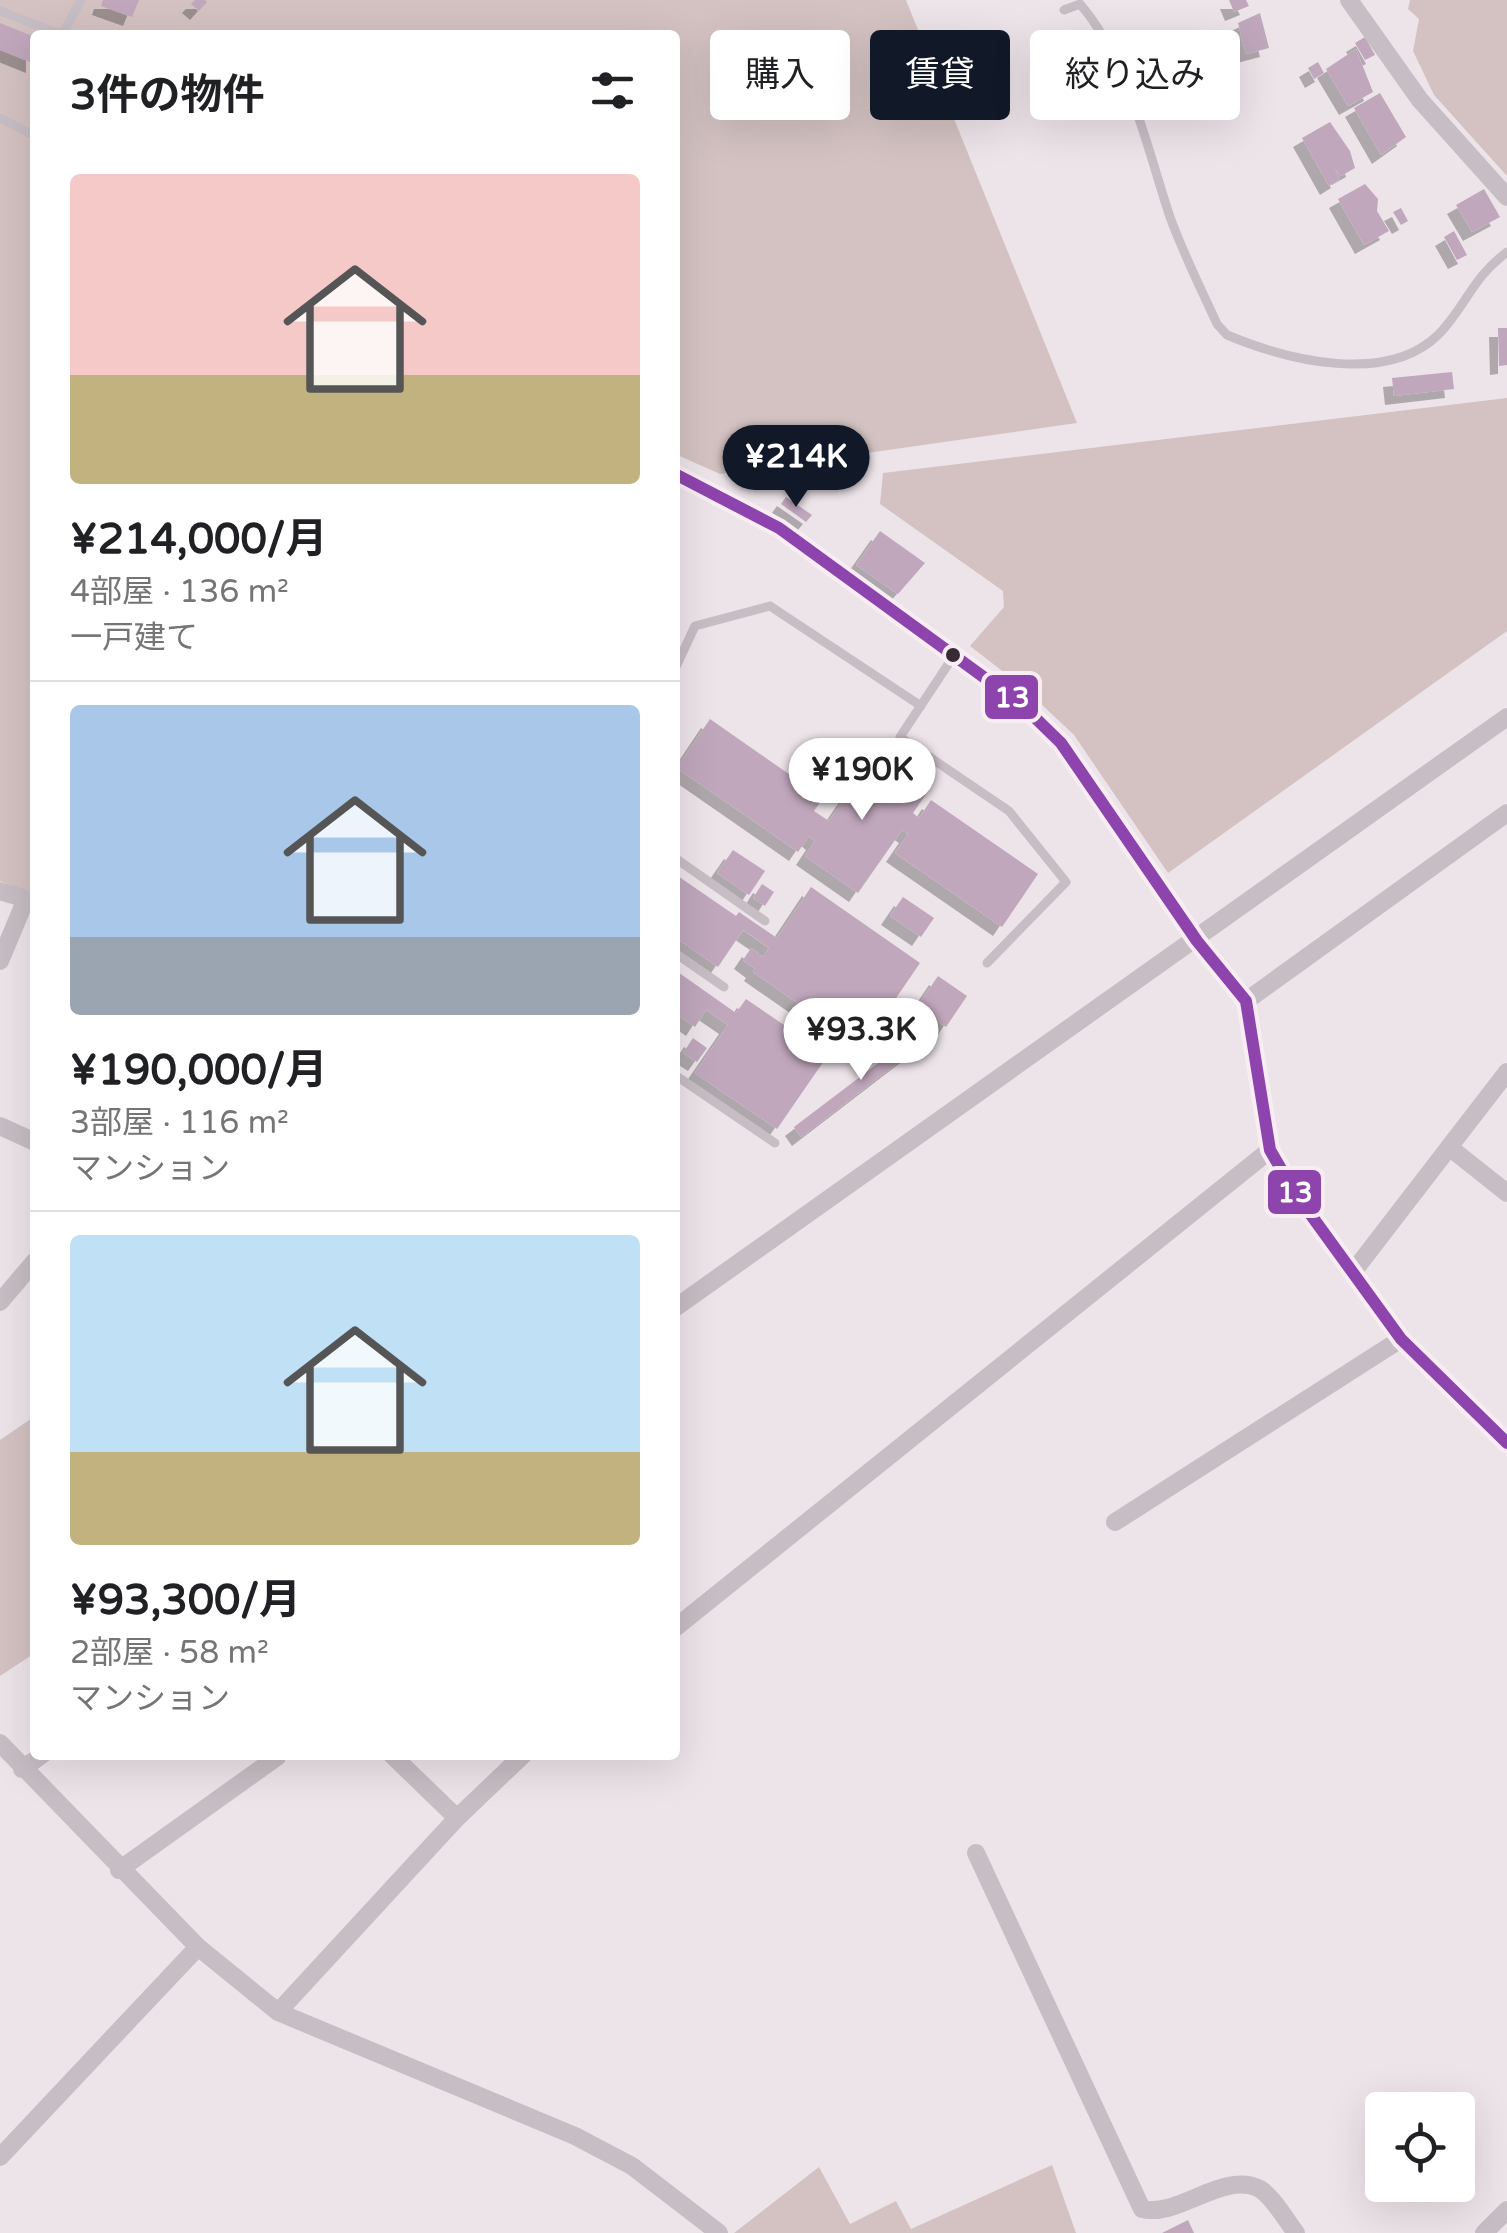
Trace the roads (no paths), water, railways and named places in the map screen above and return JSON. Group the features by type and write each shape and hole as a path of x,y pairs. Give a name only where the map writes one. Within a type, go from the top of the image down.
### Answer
{"street":[{"path":"1349,0 1420,100 1507,197"},
{"path":"680,477 779,528 1022,705 1061,742 1197,941 1246,1001 1270,1150 1295,1194 1402,1338 1507,1443"},
{"path":"680,1304 1197,941 1507,717"},
{"path":"1246,1001 1507,812"},
{"path":"0,891 26,899 0,961"},
{"path":"1353,1272 1507,1072"},
{"path":"0,1126 30,1140"},
{"path":"1449,1147 1507,1193"},
{"path":"680,1624 1270,1150"},
{"path":"0,1302 30,1268"},
{"path":"1115,1522 1402,1338"},
{"path":"0,1743 119,1870 198,1947 278,2012 575,2136 632,2166 719,2233"},
{"path":"22,1769 35,1760"},
{"path":"119,1870 273,1760"},
{"path":"397,1760 457,1818"},
{"path":"278,2012 457,1818 518,1760"},
{"path":"976,1853 1142,2209 1157,2212 1216,2191 1250,2186 1262,2190 1296,2233"},
{"path":"0,2157 198,1947"},
{"path":"1484,2233 1507,2210"}],"lane":[{"path":"65,30 80,0"},
{"path":"1064,10 1080,4 1110,52 1150,149 1171,220 1217,324 1228,335 1327,361 1368,365 1392,359 1436,336 1467,290 1507,252"},
{"path":"0,11 49,30"},
{"path":"0,118 30,133"},
{"path":"680,658 695,626 770,606 921,706"},
{"path":"954,657 900,737 1008,811 1066,882 988,963"},
{"path":"680,861 766,921"},
{"path":"680,956 724,987"},
{"path":"680,1078 775,1142"}]}
